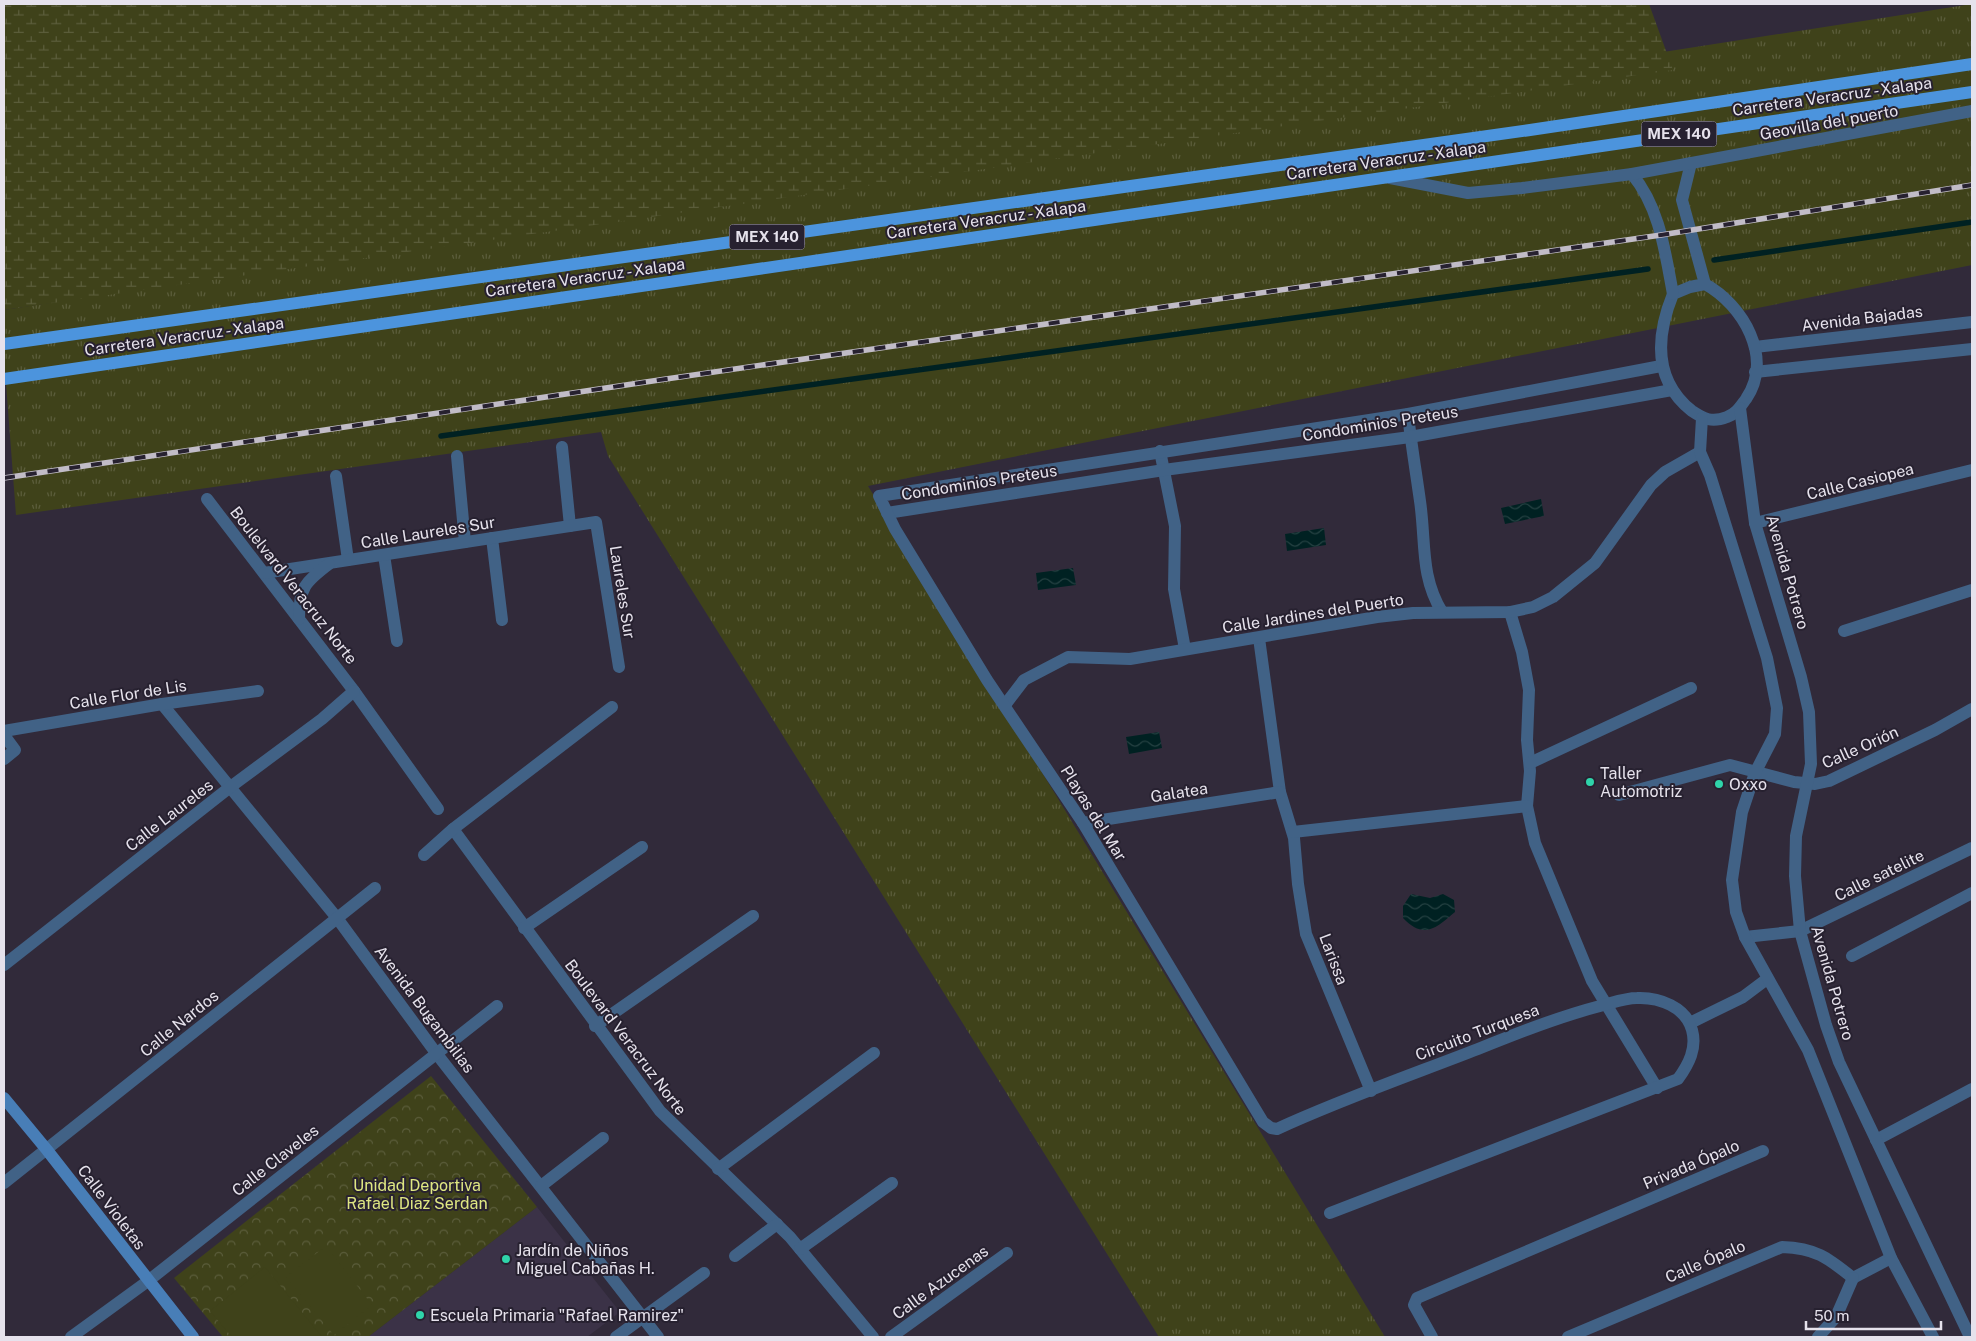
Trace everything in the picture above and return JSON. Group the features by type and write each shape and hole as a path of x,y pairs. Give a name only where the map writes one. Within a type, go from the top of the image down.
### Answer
{"main road":[{"name":"Carretera Veracruz - Xalapa","path":"4,344 1520,131 1972,64"},
{"name":"Carretera Veracruz - Xalapa","path":"4,379 1972,92"},
{"name":"Calle Violetas","path":"4,1098 193,1337"}],"street":[{"name":"Geovilla del puerto","path":"1385,177 1468,193 1632,174 1972,111"},
{"path":"1692,163 1682,200 1705,284"},
{"path":"1632,174 1644,190 1655,213 1673,294 1661,329 1662,366 1672,390 1680,400 1702,418 1713,420 1726,418 1740,408 1752,389 1756,372 1754,346 1744,321 1735,307 1718,292 1705,284 1690,287 1673,294"},
{"name":"Avenida Bajadas","path":"1754,346 1972,322"},
{"path":"1756,372 1972,349"},
{"name":"Condominios Preteus","path":"1662,366 1408,414 880,494 879,497 887,513 1164,470 1410,437 1672,390"},
{"name":"Avenida Potrero","path":"1740,408 1755,523 1805,692 1809,712 1811,754 1794,854 1800,931 1832,1044 1970,1337"},
{"path":"1408,414 1420,502 1425,572 1430,590 1442,612"},
{"path":"1702,418 1700,452 1716,492 1774,688 1778,708 1775,734 1755,773 1742,812 1732,880 1736,912 1745,937 1767,979 1783,1002 1808,1050 1891,1258 1933,1337"},
{"path":"562,447 570,526"},
{"path":"1160,451 1177,540 1174,589 1185,649"},
{"name":"Calle Jardines del Puerto","path":"1005,705 1024,680 1068,657 1130,659 1376,617 1442,612 1510,612 1533,607 1571,585 1595,563 1612,543 1637,502 1651,485 1665,472 1700,452"},
{"path":"457,456 465,542"},
{"name":"Calle Casiopea","path":"1755,523 1972,470"},
{"path":"336,476 348,560"},
{"name":"Boulelvard Veracruz Norte","path":"207,499 354,691 438,809"},
{"name":"Playas del Mar","path":"887,513 987,680 1083,823 1262,1122 1274,1129"},
{"name":"Calle Laureles Sur","path":"264,573 596,522"},
{"name":"Laureles Sur","path":"596,522 619,667"},
{"path":"492,538 502,620"},
{"path":"384,555 397,641"},
{"path":"299,619 299,599 302,589 310,578 331,563"},
{"path":"1844,631 1972,590"},
{"path":"1510,612 1522,652 1529,690 1527,740 1530,763 1527,806 1535,843 1584,964 1606,1005 1657,1088"},
{"name":"Larissa","path":"1259,638 1280,792 1293,832 1299,893 1308,941 1371,1090"},
{"path":"1530,763 1691,688"},
{"name":"Calle Flor de Lis","path":"4,730 162,704 258,691"},
{"name":"Calle Laureles","path":"4,965 229,788 322,719 354,691"},
{"name":"Avenida Bugambilias","path":"162,704 337,918 436,1054 658,1337"},
{"path":"424,855 453,829 612,707"},
{"name":"Calle Orión","path":"1619,795 1720,766 1738,766 1755,773 1806,784 1829,781 1861,767 1972,709"},
{"path":"4,735 14,750 4,759"},
{"name":"Galatea","path":"1083,823 1280,792"},
{"path":"1293,832 1527,806"},
{"name":"Boulevard Veracruz Norte","path":"453,829 595,1026 660,1112 777,1224 873,1337"},
{"path":"524,928 642,847"},
{"name":"Calle satelite","path":"1745,937 1800,931 1972,848"},
{"name":"Calle Nardos","path":"4,1183 375,888"},
{"path":"1852,956 1972,893"},
{"path":"595,1026 753,916"},
{"path":"1330,1213 1657,1088 1678,1078 1688,1065 1693,1035 1690,1023 1743,998 1767,979"},
{"name":"Circuito Turquesa","path":"1274,1129 1518,1033 1577,1012 1636,998 1656,998 1680,1011 1690,1023"},
{"name":"Calle Claveles","path":"72,1337 148,1281 497,1006"},
{"path":"718,1169 874,1053"},
{"path":"1876,1140 1972,1089"},
{"path":"541,1186 603,1138"},
{"name":"Privada Ópalo","path":"1432,1337 1414,1305 1417,1298 1763,1151"},
{"path":"800,1249 892,1184"},
{"path":"735,1256 777,1224"},
{"name":"Calle Ópalo","path":"1568,1337 1782,1247 1814,1251 1827,1257 1853,1278"},
{"name":"Calle Azucenas","path":"891,1337 1007,1253"},
{"path":"1818,1337 1836,1317 1853,1278 1891,1258"},
{"path":"616,1337 642,1316 704,1273"}],"shaded area":[{"name":"Jardín de Niños Miguel Cabañas H.","path":"537,1207 620,1312 587,1337 368,1337"}],"green space":[{"path":"4,4 1649,4 1673,70 4,310"},
{"path":"1972,4 1972,265 868,486 1385,1337 1159,1337 608,456 601,432 16,515 4,357 4,310"},
{"name":"Unidad Deportiva Rafael Diaz Serdan","path":"431,1076 537,1207 368,1337 223,1337 174,1278"},
{"path":"326,1246 372,1305 334,1335 286,1277"},
{"path":"265,1267 322,1337 232,1337 210,1311"}],"water":[{"path":"1541,499 1544,516 1505,524 1501,508"},
{"path":"1324,528 1326,545 1287,551 1285,534"},
{"path":"1073,568 1076,585 1038,590 1036,573"},
{"path":"1159,732 1162,748 1129,754 1126,737"},
{"path":"1411,894 1430,898 1443,894 1454,900 1455,912 1436,927 1424,930 1417,929 1403,918 1403,906"}],"waterway":[{"path":"1714,260 1972,222"},
{"path":"441,436 1648,269"}],"railway":[{"path":"4,478 666,379 1661,235 1972,185"}],"place":[{"name":"Taller Automotriz","path":"1590,782"},
{"name":"Oxxo","path":"1719,784"},
{"name":"Jardín de Niños Miguel Cabañas H.","path":"506,1259"},
{"name":"Escuela Primaria \"Rafael Ramirez\"","path":"420,1315"}]}
